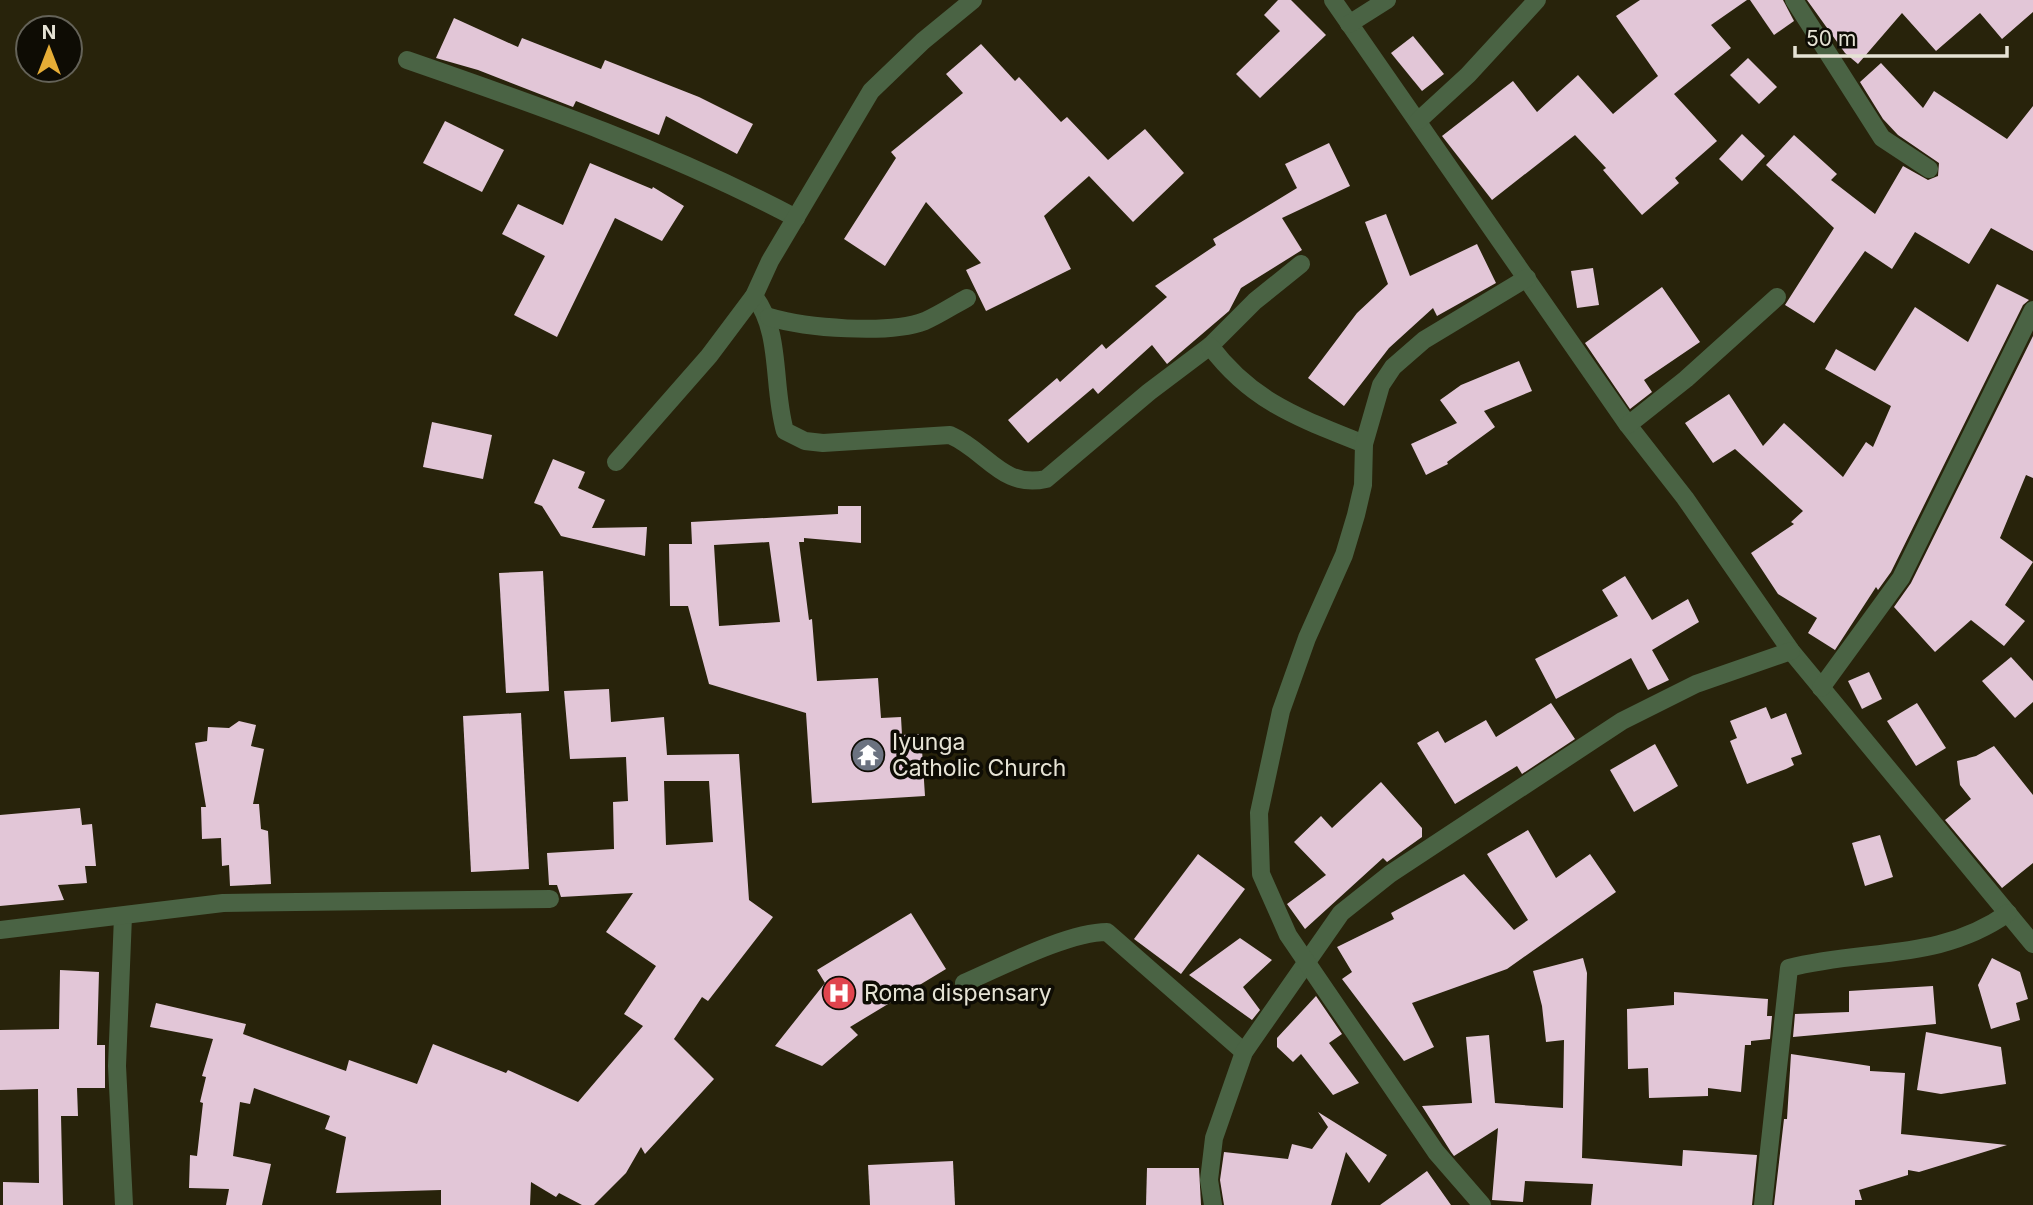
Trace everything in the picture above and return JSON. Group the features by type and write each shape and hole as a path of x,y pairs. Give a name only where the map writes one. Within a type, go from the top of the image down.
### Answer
{"street":[{"path":"616,462 709,356 754,296 796,218 871,91 923,41 973,0"},
{"path":"1334,0 1628,425 1685,498 1791,651 2008,914 2030,936"},
{"path":"1349,24 1387,0"},
{"path":"1418,121 1468,75 1537,0"},
{"path":"1794,0 1876,131 1889,144 1929,169"},
{"path":"407,60 617,135 721,178 796,218"},
{"path":"754,296 769,317 777,404 785,431 805,441 823,443 950,435 965,441 1000,471 1018,481 1029,483 1046,479 1149,392 1210,346 1255,301 1301,264"},
{"path":"1482,1205 1436,1152 1304,962 1261,874 1258,813 1269,755 1281,712 1307,638 1345,555 1363,485 1364,444 1381,385 1394,367 1424,340 1527,278"},
{"path":"1628,425 1686,379 1777,297"},
{"path":"769,317 802,323 897,327 924,321 968,298"},
{"path":"1821,688 1901,578 2033,310"},
{"path":"1210,346 1229,370 1258,395 1301,419 1364,444"},
{"path":"1213,1205 1209,1180 1214,1138 1244,1052 1341,912 1390,874 1578,749 1664,699 1791,651"},
{"path":"0,930 223,903 550,899"},
{"path":"1763,1205 1789,968 1915,950 1955,941 1983,931 2008,914"},
{"path":"123,916 117,1066 124,1205"},
{"path":"964,982 1094,932 1107,932 1244,1052"}],"building":[{"path":"1278,0 1291,0 1326,35 1260,98 1236,74 1280,31 1264,15"},
{"path":"1640,0 1747,0 1711,25 1731,48 1674,94 1717,141 1675,178 1679,183 1642,215 1603,170 1606,168 1575,135 1492,200 1442,136 1513,81 1537,112 1578,75 1613,114 1658,76 1616,16"},
{"path":"1750,0 1783,0 1794,21 1774,35"},
{"path":"1807,0 2033,0 2033,12 2002,39 1980,13 1936,51 1902,13 1858,64 1845,53"},
{"path":"454,18 518,47 522,38 601,69 605,60 699,97 753,124 737,154 666,116 659,135 576,101 573,107 478,70 436,58"},
{"path":"1413,36 1444,74 1422,91 1391,53"},
{"path":"981,44 1015,81 1019,77 1061,122 1067,117 1108,160 1145,129 1184,173 1133,222 1089,176 1044,216 1071,269 986,311 966,270 981,263 926,202 885,266 844,239 896,158 891,152 963,93 946,74"},
{"path":"1748,58 1777,87 1759,104 1730,75"},
{"path":"1881,63 1923,108 1934,91 2007,139 2033,106 2033,251 1991,228 1969,264 1915,232 1892,269 1865,251 1814,323 1785,305 1834,228 1766,165 1794,135 1837,174 1831,180 1875,214 1903,166 1928,180 1938,176 1939,163 1898,135 1883,119 1860,82"},
{"path":"445,121 504,150 482,192 423,163"},
{"path":"1742,134 1765,156 1742,181 1719,159"},
{"path":"1329,143 1350,186 1282,218 1302,250 1241,288 1229,311 1167,364 1152,345 1098,394 1093,388 1028,443 1008,420 1057,378 1060,382 1102,344 1106,349 1167,297 1155,286 1216,245 1213,239 1297,188 1285,164"},
{"path":"590,163 652,189 653,187 684,206 662,241 615,218 557,337 514,315 545,256 502,234 518,204 563,225"},
{"path":"1386,214 1410,276 1477,244 1496,283 1437,316 1433,308 1389,348 1344,406 1308,378 1357,313 1388,284 1365,222"},
{"path":"1593,268 1599,305 1577,308 1571,271"},
{"path":"1997,284 2029,300 2023,305 1891,572 1878,590 1876,587 1835,650 1808,633 1817,618 1778,594 1751,553 1794,524 1791,522 1803,511 1735,449 1713,463 1685,423 1729,394 1763,446 1784,423 1843,477 1866,442 1873,447 1891,406 1825,369 1836,349 1875,371 1915,307 1968,342"},
{"path":"1662,287 1700,342 1644,380 1652,392 1630,409 1585,343"},
{"path":"2033,336 2033,478 2026,475 2000,538 2033,562 2005,605 2025,621 2004,646 1971,620 1935,652 1894,607 1911,583"},
{"path":"1519,361 1532,391 1484,411 1495,427 1447,462 1448,464 1426,475 1411,444 1457,423 1440,400 1461,385"},
{"path":"432,422 492,435 483,479 423,467"},
{"path":"553,459 585,472 578,488 605,500 592,528 647,527 645,556 561,536 542,506 534,503"},
{"path":"838,506 861,506 861,543 804,538 804,542 799,542 809,620 812,619 817,681 878,678 881,718 901,717 902,735 921,734 925,796 812,803 806,713 709,684 688,606 670,606 669,544 692,544 691,522 838,514","holes":["769,542 780,622 719,626 714,545"]},
{"path":"543,571 549,691 506,693 499,573"},
{"path":"1625,576 1652,620 1688,599 1699,622 1652,650 1669,680 1648,690 1631,658 1556,699 1535,659 1618,616 1602,590"},
{"path":"2011,657 2033,681 2033,702 2015,718 1982,681"},
{"path":"1869,672 1882,699 1862,709 1848,681"},
{"path":"609,689 611,722 664,717 667,755 739,754 749,900 773,917 708,1001 702,997 674,1039 714,1079 645,1154 641,1147 626,1173 594,1205 582,1205 559,1193 556,1197 531,1182 530,1205 441,1205 441,1190 336,1193 346,1137 325,1129 330,1116 254,1088 250,1104 240,1102 233,1156 271,1164 262,1205 226,1205 229,1189 189,1188 190,1155 197,1156 203,1103 200,1102 206,1077 202,1076 213,1039 150,1027 156,1003 246,1024 243,1034 346,1071 349,1060 417,1084 433,1044 506,1073 508,1070 578,1102 643,1026 624,1014 656,966 606,932 633,893 561,897 557,885 549,885 547,853 614,849 613,802 628,801 626,757 570,759 564,691","holes":["664,781 709,781 713,842 666,845"]},
{"path":"1551,703 1575,739 1522,774 1517,766 1455,804 1417,743 1438,731 1445,743 1486,720 1496,737"},
{"path":"1917,703 1946,748 1916,766 1887,721"},
{"path":"1766,707 1771,719 1786,713 1802,754 1791,758 1794,765 1747,784 1730,741 1737,738 1730,721"},
{"path":"521,713 529,869 471,872 463,716"},
{"path":"239,721 256,725 251,746 264,749 253,804 259,804 261,829 268,831 271,884 230,886 229,865 222,866 221,838 202,839 201,807 206,807 195,743 207,741 208,727 229,728"},
{"path":"1655,744 1678,786 1634,812 1610,770"},
{"path":"1994,746 2033,795 2033,863 2002,888 1945,820 1971,799 1960,785 1957,761 1976,756"},
{"path":"1381,782 1422,828 1422,837 1387,862 1383,858 1305,929 1287,904 1326,875 1294,842 1321,816 1332,828"},
{"path":"80,808 82,825 92,824 96,866 85,866 87,883 58,885 64,900 0,906 0,815"},
{"path":"1528,830 1556,878 1590,854 1616,892 1507,969 1412,1003 1434,1047 1404,1061 1342,979 1352,972 1337,947 1394,919 1391,913 1464,874 1514,930 1528,920 1487,854"},
{"path":"1880,835 1893,877 1865,886 1852,843"},
{"path":"1198,854 1245,889 1181,974 1134,939"},
{"path":"911,913 946,969 850,1027 858,1035 822,1066 775,1046 825,983 817,970"},
{"path":"1240,938 1272,960 1243,987 1260,1010 1252,1020 1189,975"},
{"path":"1583,958 1587,973 1582,1158 1682,1166 1683,1150 1757,1155 1752,1205 1591,1205 1593,1184 1525,1181 1523,1202 1492,1200 1498,1128 1454,1156 1451,1152 1422,1106 1472,1103 1466,1037 1489,1035 1495,1103 1563,1108 1564,1040 1546,1042 1542,1006 1533,971"},
{"path":"1992,958 2020,972 2028,999 2016,1003 2020,1020 1991,1029 1978,985"},
{"path":"60,970 99,972 97,1045 105,1045 105,1088 77,1088 78,1116 61,1116 63,1205 3,1205 3,1182 39,1183 38,1089 0,1090 0,1030 59,1029"},
{"path":"1933,986 1936,1024 1793,1037 1795,1014 1849,1012 1849,991"},
{"path":"1674,992 1768,999 1767,1016 1772,1016 1770,1039 1751,1041 1751,1045 1745,1045 1741,1092 1708,1088 1708,1096 1649,1098 1648,1068 1628,1069 1627,1009 1674,1005"},
{"path":"1316,996 1342,1034 1329,1043 1359,1083 1333,1095 1301,1054 1293,1062 1277,1047 1277,1038"},
{"path":"1926,1032 2001,1047 2006,1084 1941,1094 1917,1090"},
{"path":"1791,1054 1870,1066 1870,1071 1905,1073 1901,1134 2007,1145 1919,1172 1908,1170 1908,1175 1859,1190 1862,1200 1855,1200 1855,1205 1774,1205 1784,1119 1787,1119"},
{"path":"1318,1112 1387,1155 1369,1183 1346,1152 1331,1205 1224,1205 1220,1180 1224,1152 1288,1159 1292,1144 1312,1149 1328,1127"},
{"path":"953,1161 955,1205 870,1205 868,1165"},
{"path":"1147,1168 1199,1168 1201,1205 1146,1205"},
{"path":"1427,1171 1451,1205 1380,1205 1408,1185"}],"place":[{"name":"Iyunga Catholic Church","path":"868,755"},
{"name":"Roma dispensary","path":"839,993"}]}
